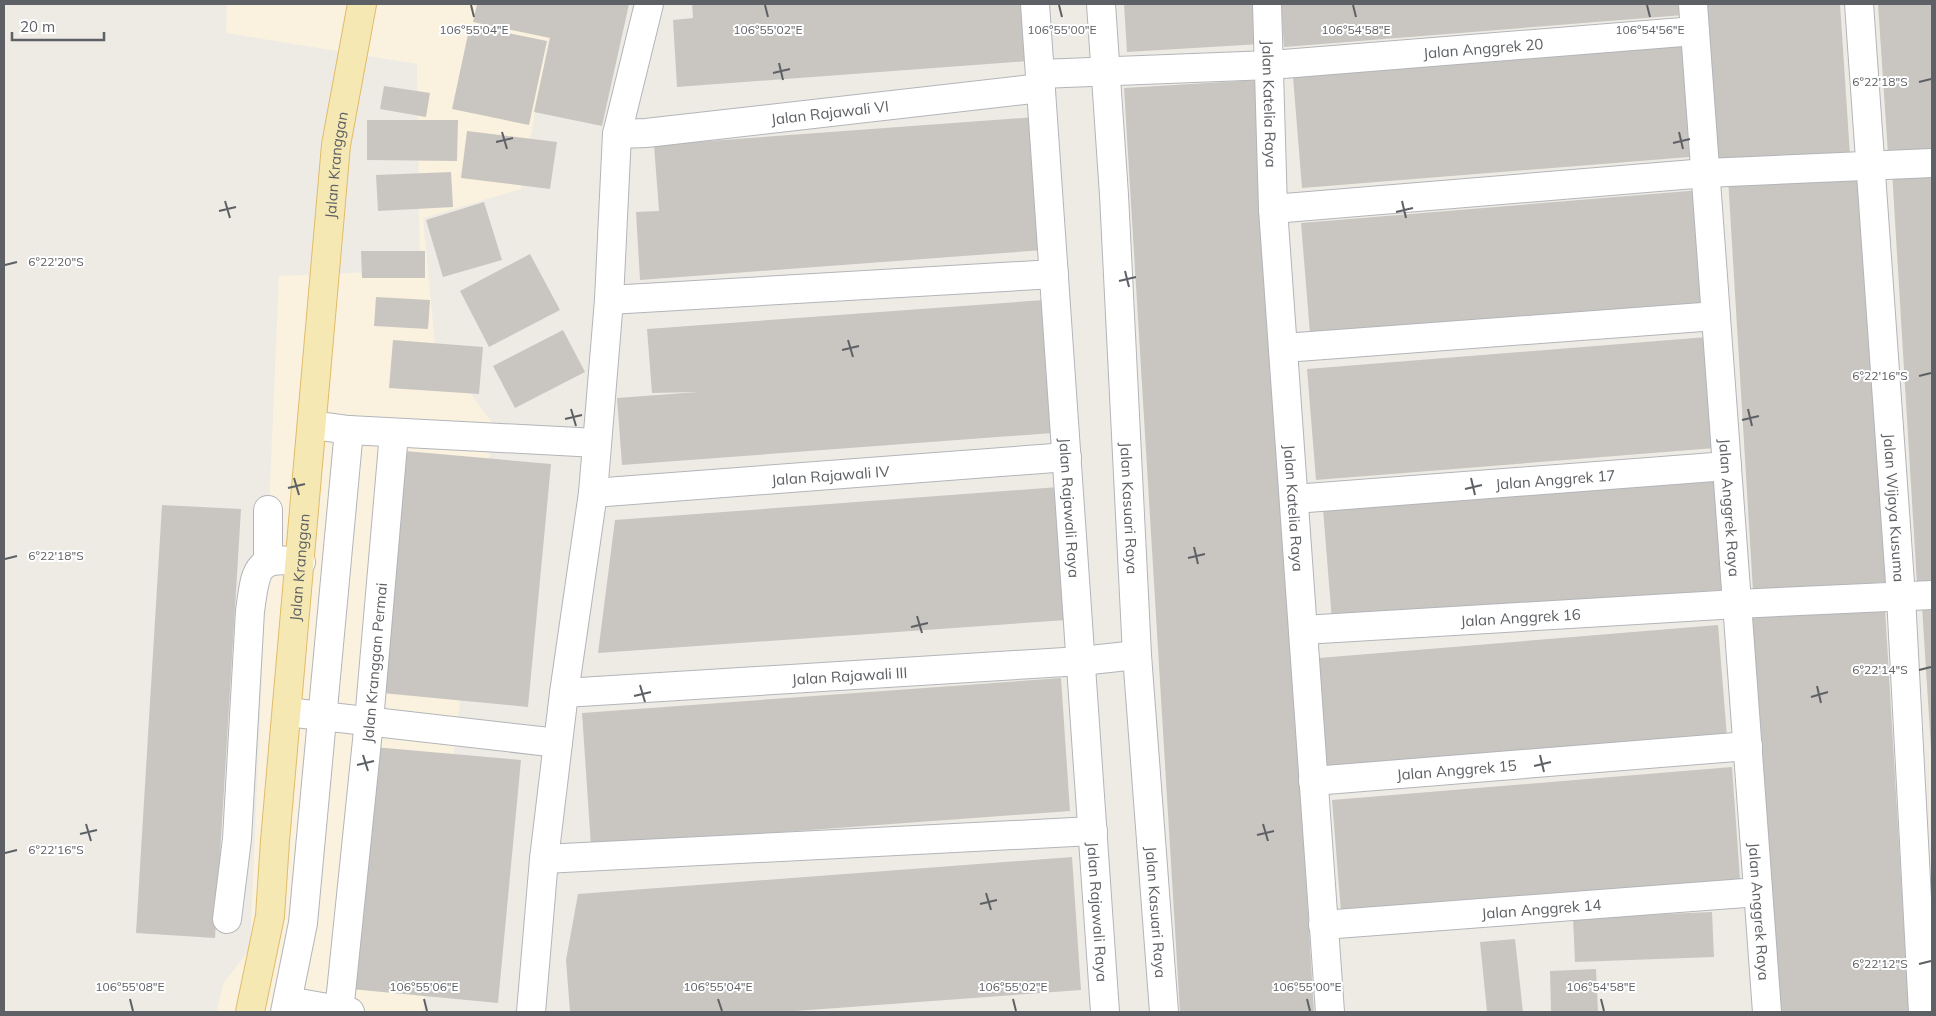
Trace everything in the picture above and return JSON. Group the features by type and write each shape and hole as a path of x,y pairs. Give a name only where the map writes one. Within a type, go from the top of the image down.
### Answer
{"main road":[{"name":"Jalan Kranggan","path":"250,1012 270,916 274,841 301,562 336,145 362,4"}],"street":[{"path":"531,1012 544,859 564,692 593,493 609,300 617,134 649,4"},
{"name":"Jalan Rajawali Raya","path":"1035,4 1105,1012"},
{"name":"Jalan Kasuari Raya","path":"1102,4 1137,655 1164,1012"},
{"name":"Jalan Katelia Raya","path":"1267,4 1273,209 1330,1012"},
{"name":"Jalan Anggrek Raya","path":"1693,4 1767,1012"},
{"name":"Jalan Wijaya Kusuma","path":"1860,4 1901,597 1923,1012"},
{"name":"Jalan Anggrek 20","path":"1107,72 1270,65 1695,32"},
{"name":"Jalan Rajawali VI","path":"617,134 646,132 1107,72"},
{"path":"1273,209 1706,173 1932,163"},
{"path":"609,300 1054,274"},
{"path":"1284,348 1716,316"},
{"path":"312,425 394,433 597,443"},
{"path":"343,1012 286,1007 303,922 349,430"},
{"name":"Jalan Kranggan Permai","path":"343,1012 394,433"},
{"name":"Jalan Rajawali IV","path":"593,493 1067,457"},
{"name":"Jalan Anggrek 17","path":"1294,499 1727,466"},
{"path":"268,510 268,561"},
{"path":"227,919 237,839 250,612 256,573 268,561 301,562"},
{"name":"Jalan Anggrek 16","path":"1303,630 1737,604 1932,595"},
{"name":"Jalan Rajawali III","path":"564,692 1081,661 1137,655"},
{"path":"287,712 558,743"},
{"name":"Jalan Anggrek 15","path":"1313,781 1748,746"},
{"path":"544,859 1093,831"},
{"path":"237,839 274,841"},
{"name":"Jalan Anggrek 14","path":"1323,926 1758,892"}],"shaded area":[{"path":"227,4 555,4 521,189 423,218 435,345 493,424 423,1012 217,1012 223,984 250,949 279,276 420,270 417,64 226,33"}],"building":[{"path":"477,4 629,4 602,126 534,112 550,38 473,22"},
{"path":"692,4 1024,4 1028,61 677,87 673,20 693,18"},
{"path":"1124,4 1258,4 1261,44 1127,52"},
{"path":"1281,4 1683,4 1684,15 1284,47"},
{"path":"1706,4 1840,4 1850,155 1716,163"},
{"path":"1878,4 1932,4 1932,152 1888,154"},
{"path":"470,25 547,41 529,125 452,109"},
{"path":"1693,44 1702,156 1302,188 1293,77"},
{"path":"1258,80 1314,1012 1180,1012 1124,88"},
{"path":"384,86 430,93 426,117 380,109"},
{"path":"1035,117 1044,250 640,280 636,212 659,211 654,145"},
{"path":"367,120 458,120 457,161 367,160"},
{"path":"467,131 557,142 550,189 461,178"},
{"path":"1932,169 1932,583 1917,584 1892,171"},
{"path":"1863,170 1887,582 1753,591 1728,178"},
{"path":"451,172 453,207 378,211 376,175"},
{"path":"1701,190 1710,302 1310,334 1301,223"},
{"path":"484,202 502,260 443,277 426,220"},
{"path":"361,251 425,251 425,278 362,278"},
{"path":"530,254 560,310 489,347 460,291"},
{"path":"376,297 430,300 428,329 374,326"},
{"path":"1044,300 1053,433 622,465 617,398 698,392 652,393 647,329"},
{"path":"563,330 585,372 515,408 493,366"},
{"path":"1707,337 1715,448 1316,480 1307,369"},
{"path":"393,340 483,347 479,394 389,388"},
{"path":"405,451 551,464 528,707 382,693"},
{"path":"1723,477 1732,589 1332,621 1323,509"},
{"path":"1058,487 1067,620 598,653 615,520"},
{"path":"162,505 241,509 215,938 136,933"},
{"path":"1922,606 1932,606 1932,749 1931,749"},
{"path":"1885,608 1909,1012 1775,1012 1751,616"},
{"path":"1718,625 1727,737 1327,769 1319,658"},
{"path":"1061,678 1070,811 591,846 582,713"},
{"path":"374,747 521,760 498,1003 351,989"},
{"path":"1732,767 1740,879 1341,912 1332,800"},
{"path":"1072,857 1081,990 782,1012 570,1012 566,960 578,894"},
{"path":"1712,912 1714,957 1575,962 1573,918"},
{"path":"1515,939 1523,1012 1487,1012 1480,942"},
{"path":"1596,969 1598,1012 1551,1012 1550,971"}]}
